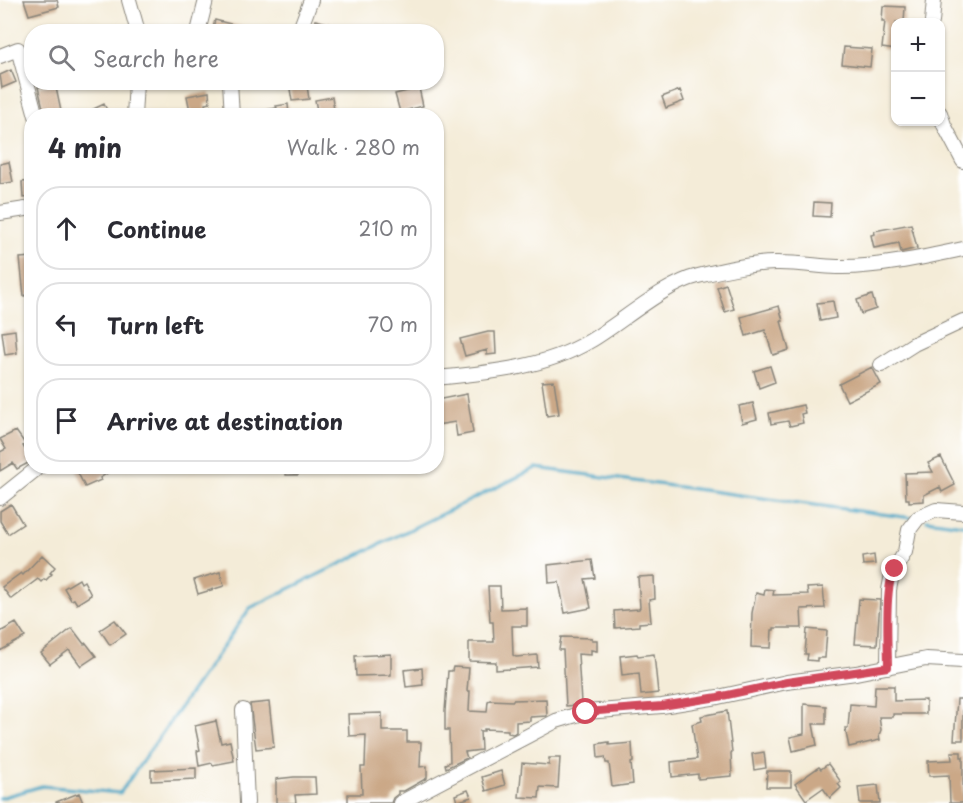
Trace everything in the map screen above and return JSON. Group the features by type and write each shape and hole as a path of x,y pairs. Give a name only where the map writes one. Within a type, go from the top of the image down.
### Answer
{"street":[{"path":"129,0 136,24"},
{"path":"200,24 207,0"},
{"path":"302,24 310,0"},
{"path":"932,18 934,0"},
{"path":"0,56 18,50 24,72"},
{"path":"29,90 34,108"},
{"path":"134,108 136,90"},
{"path":"230,90 232,108"},
{"path":"945,126 963,161"},
{"path":"0,213 24,209"},
{"path":"444,377 531,364 569,352 589,342 678,284 696,276 778,262 838,267 856,266 932,256 963,249"},
{"path":"881,365 914,344 963,321"},
{"path":"0,498 30,474"},
{"path":"888,667 889,590 892,574 905,552 909,530 918,518 936,510 963,512"},
{"path":"400,803 453,773 570,716 586,712 662,706 707,699 787,682 888,667 926,658 963,662"},
{"path":"243,710 247,803"}],"building":[{"path":"24,0 57,0 59,7 29,15"},
{"path":"883,6 905,7 904,18 891,18 891,49 882,48 885,21 882,21"},
{"path":"215,20 230,24 214,24"},
{"path":"315,20 331,24 314,24"},
{"path":"844,47 872,49 870,67 842,64"},
{"path":"11,70 16,82 2,88 0,75"},
{"path":"39,90 56,90 60,108 43,108"},
{"path":"290,90 308,90 309,99 292,101"},
{"path":"419,90 423,106 399,108 395,94"},
{"path":"680,90 684,101 666,108 662,97"},
{"path":"209,92 210,103 205,104 206,108 189,108 187,96"},
{"path":"332,97 334,108 316,108 315,100"},
{"path":"288,104 288,108 277,108 276,106"},
{"path":"9,162 13,182 0,184 0,164"},
{"path":"22,182 24,182 23,198"},
{"path":"814,202 831,203 830,217 813,216"},
{"path":"911,224 917,248 901,252 899,243 874,248 871,235 875,234 874,231"},
{"path":"20,258 24,258 24,296"},
{"path":"726,284 734,309 725,312 717,287"},
{"path":"872,295 876,309 861,314 857,300"},
{"path":"833,301 836,318 820,321 817,303"},
{"path":"779,306 789,350 773,355 765,330 746,336 741,317"},
{"path":"15,330 17,353 5,355 2,332"},
{"path":"495,332 496,354 487,355 487,350 465,356 460,339"},
{"path":"770,366 775,382 759,388 754,371"},
{"path":"872,367 881,384 847,401 839,384"},
{"path":"554,381 559,414 547,416 542,382"},
{"path":"467,394 473,433 457,436 455,422 444,424 444,398"},
{"path":"753,403 757,419 742,423 739,406"},
{"path":"803,405 805,413 801,414 803,423 790,426 788,421 771,424 769,413"},
{"path":"16,431 24,442 24,465 17,469 13,463 0,471 0,452 6,449 0,439"},
{"path":"941,457 955,485 942,492 940,487 924,495 924,501 909,502 909,499 906,499 905,473 933,472 928,463"},
{"path":"78,474 106,474 100,478 101,480 85,487"},
{"path":"11,504 23,524 8,534 0,521 0,511"},
{"path":"42,555 55,567 50,573 52,574 41,582 38,579 11,599 2,587 21,573 23,575"},
{"path":"874,555 875,564 863,565 862,557"},
{"path":"592,560 595,578 585,579 591,608 565,613 559,582 549,583 548,565"},
{"path":"220,572 224,586 198,594 194,580"},
{"path":"654,576 655,599 649,600 651,622 639,623 639,626 615,628 614,611 639,609 640,607 638,577"},
{"path":"79,579 81,583 84,581 91,595 77,604 74,599 71,600 64,588"},
{"path":"488,586 500,586 501,609 527,608 527,626 512,626 513,655 516,657 537,655 538,667 496,670 496,662 469,661 469,642 494,642 493,622 490,622"},
{"path":"823,587 825,608 801,609 802,628 774,628 771,648 751,647 752,613 756,593 764,595 765,589 774,590 773,595 808,594 807,588"},
{"path":"859,599 880,600 877,645 855,644"},
{"path":"115,620 126,634 110,645 100,630"},
{"path":"16,623 25,637 0,651 0,632"},
{"path":"72,628 96,656 81,666 69,650 50,664 41,653"},
{"path":"807,629 827,631 825,658 817,658 817,661 807,660 808,654 805,654"},
{"path":"561,637 597,640 597,651 591,650 591,655 578,654 581,703 578,705 566,706 563,650 559,650"},
{"path":"391,654 391,675 356,676 355,656"},
{"path":"637,654 638,656 654,654 658,693 641,695 639,673 622,675 620,656"},
{"path":"453,667 469,668 467,691 470,691 469,711 487,712 490,700 546,699 547,716 530,717 530,721 516,722 516,732 513,734 508,733 508,730 484,729 480,731 481,750 465,752 467,758 446,768 445,764 450,762 449,730 445,730 445,711 448,671 452,671"},
{"path":"422,668 423,685 406,687 404,670"},
{"path":"875,686 894,686 894,701 926,700 926,714 893,714 893,717 879,717 880,740 849,747 845,728 848,728 850,704 874,706"},
{"path":"957,699 963,699 963,740 954,740"},
{"path":"269,702 274,747 256,749 250,704"},
{"path":"804,704 826,706 826,724 813,724 817,745 793,751 790,737 804,734"},
{"path":"727,711 732,752 732,776 698,779 698,774 672,777 671,762 697,759 692,724 702,721 701,716"},
{"path":"382,713 382,731 407,731 407,742 421,742 420,767 427,766 427,778 404,791 398,791 391,803 348,803 348,794 362,794 361,767 365,767 366,735 349,736 348,714"},
{"path":"216,721 221,743 230,741 234,761 199,766 197,751 200,750 195,726"},
{"path":"609,742 609,745 632,743 633,784 612,787 609,763 606,763 605,757 598,758 597,744"},
{"path":"764,752 766,768 754,770 752,754"},
{"path":"951,752 961,752 961,757 963,757 963,803 950,803 949,775 929,776 928,761 952,760"},
{"path":"549,758 560,758 558,788 540,787 539,798 519,797 522,763 549,765"},
{"path":"828,764 841,782 838,784 841,788 830,798 823,788 806,800 795,784 819,767 821,769"},
{"path":"196,768 196,779 151,781 151,770"},
{"path":"501,771 505,785 486,791 482,777"},
{"path":"767,771 791,771 791,787 766,787"},
{"path":"315,777 316,794 295,795 296,803 276,803 276,779"},
{"path":"878,785 880,803 860,803 858,787"},
{"path":"468,790 471,797 457,802 455,795"},
{"path":"79,793 83,803 56,803 56,802"}],"waterway":[{"path":"0,798 42,786 120,793 250,608 536,468 912,518"},
{"path":"927,520 963,525"}],"route":[{"path":"586,712 662,706 787,682 888,667 889,590 895,569"}]}
